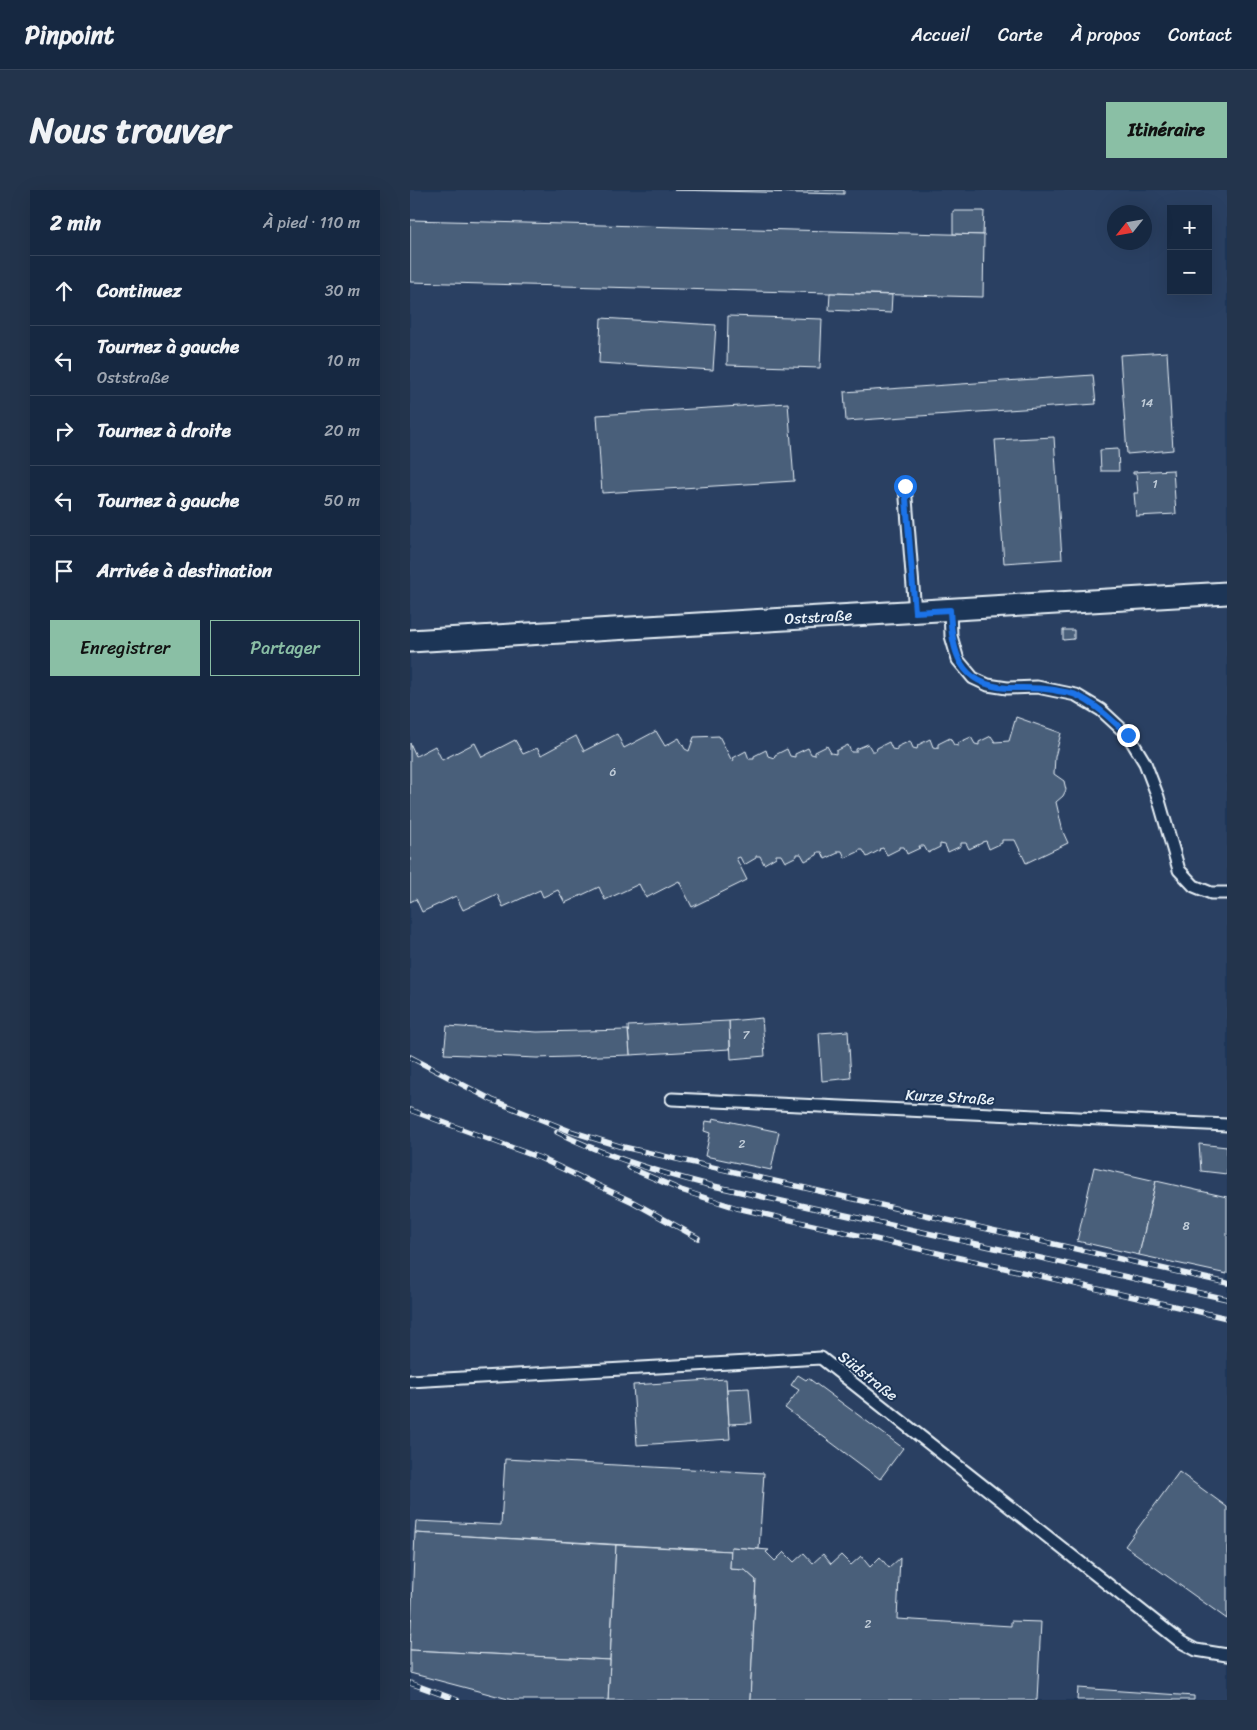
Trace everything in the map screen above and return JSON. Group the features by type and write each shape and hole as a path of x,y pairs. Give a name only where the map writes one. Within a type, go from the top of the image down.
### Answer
{"street":[{"name":"Oststraße","path":"410,641 1227,593"}],"lane":[{"path":"905,486 915,612"},
{"path":"950,610 951,636 958,660 973,678 988,685 1007,688 1037,687 1076,695 1101,710 1128,735 1145,763 1158,797 1179,870 1194,886 1211,893 1227,893"},
{"name":"Kurze Straße","path":"672,1099 1227,1125"},
{"name":"Südstraße","path":"410,1382 821,1358 1180,1642 1196,1650 1227,1655"}],"shaded area":[{"path":"410,190 1227,190 1227,1700 410,1700"}],"building":[{"path":"674,190 844,190 844,194"},
{"path":"953,211 984,211 983,235 953,234"},
{"path":"410,220 984,235 983,297 410,282"},
{"path":"830,293 892,295 891,313 829,310"},
{"path":"728,316 822,319 820,368 727,365"},
{"path":"601,318 716,325 713,370 599,363"},
{"path":"1167,352 1173,450 1127,454 1120,355"},
{"path":"1093,375 1096,404 846,421 844,392"},
{"path":"788,403 794,481 602,493 597,415"},
{"path":"1054,437 1062,559 1004,563 995,440"},
{"path":"1118,449 1119,471 1101,471 1100,450"},
{"path":"1173,470 1176,514 1136,516 1134,493 1138,493 1136,474 1133,474 1133,472"},
{"path":"1063,630 1074,630 1074,639 1063,640"},
{"path":"1016,717 1061,733 1055,757 1054,774 1064,781 1066,790 1063,796 1056,802 1063,832 1068,843 1026,863 1015,840 1002,840 1002,843 989,849 986,841 969,849 966,843 961,843 961,846 948,852 945,845 940,844 940,847 928,853 924,846 919,846 920,848 907,854 904,847 899,847 899,849 887,855 883,848 867,857 863,850 859,850 845,858 842,851 838,851 838,853 825,859 822,852 818,852 817,855 805,861 801,854 797,854 797,856 785,862 781,855 776,855 776,857 764,864 760,856 756,856 756,858 744,865 740,857 736,858 747,880 692,907 679,881 646,898 639,884 605,900 599,887 565,903 558,890 543,897 540,890 503,907 497,894 463,910 456,896 422,912 416,899 410,902 410,743 416,756 435,746 442,760 475,743 482,757 515,740 523,754 537,748 541,755 576,736 584,751 617,734 624,748 656,731 665,746 679,738 685,749 689,751 694,737 719,736 732,761 734,760 733,758 746,751 749,759 754,759 754,756 766,750 768,756 774,758 775,755 787,749 790,756 795,757 795,754 808,748 811,754 815,755 815,752 827,746 831,753 836,754 836,751 848,745 851,752 856,752 856,749 868,744 872,751 876,751 877,748 889,742 892,749 897,750 897,747 910,741 913,748 917,749 918,745 930,739 933,747 938,748 938,744 950,738 954,745 958,746 958,743 971,737 975,744 979,745 979,742 991,736 995,742 1009,741"},
{"path":"762,1018 765,1056 731,1059 729,1021"},
{"path":"729,1021 730,1049 630,1055 628,1026"},
{"path":"447,1026 537,1032 628,1030 630,1055 537,1058 444,1054"},
{"path":"848,1031 851,1078 822,1081 819,1033"},
{"path":"713,1118 779,1132 771,1170 705,1156 710,1133 704,1131 706,1121 712,1122"},
{"path":"1199,1144 1227,1147 1227,1174 1201,1171"},
{"path":"1094,1167 1156,1181 1139,1255 1077,1241"},
{"path":"1156,1181 1227,1197 1227,1274 1139,1255"},
{"path":"798,1375 806,1380 808,1378 903,1448 880,1479 785,1408 799,1390 791,1385"},
{"path":"726,1379 730,1439 637,1445 633,1385"},
{"path":"749,1388 752,1423 729,1424 727,1389"},
{"path":"505,1459 764,1473 759,1549 731,1547 731,1551 415,1533 416,1521 501,1525"},
{"path":"1179,1472 1227,1507 1227,1619 1125,1546"},
{"path":"415,1533 616,1545 610,1660 410,1650"},
{"path":"616,1545 731,1551 730,1569 745,1570 756,1580 750,1700 608,1700"},
{"path":"731,1547 769,1550 766,1552 775,1561 784,1552 794,1562 804,1553 813,1563 823,1554 831,1564 841,1555 851,1565 861,1556 870,1567 880,1557 889,1568 900,1558 897,1619 1011,1626 1011,1621 1041,1622 1037,1700 750,1700 756,1580 745,1570 730,1569"},
{"path":"410,1650 610,1660 608,1700 512,1700 410,1673"},
{"path":"1078,1688 1194,1696 1194,1700 1077,1700"}],"railway":[{"path":"410,1057 492,1100 570,1131 619,1146 1227,1283"},
{"path":"410,1110 540,1158 633,1202 698,1238"},
{"path":"557,1132 594,1149 632,1163 709,1185 1227,1299"},
{"path":"628,1167 681,1190 737,1208 1227,1318"},
{"path":"410,1683 457,1700"}],"route":[{"path":"905,486 915,612 950,610 951,636 958,660 973,678 988,685 1007,688 1037,687 1076,695 1101,710 1128,735"}]}
